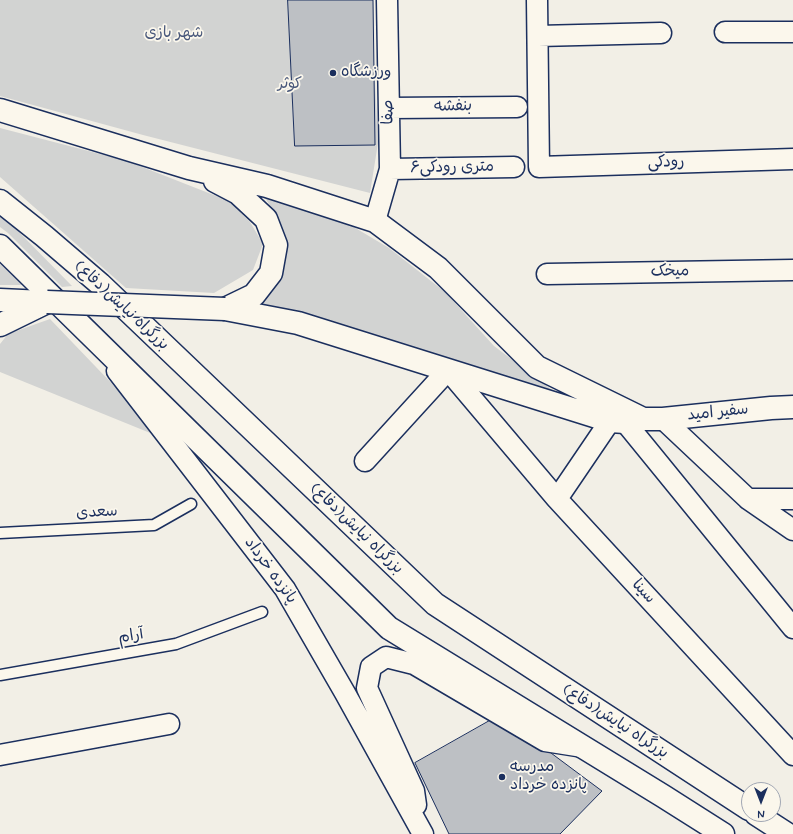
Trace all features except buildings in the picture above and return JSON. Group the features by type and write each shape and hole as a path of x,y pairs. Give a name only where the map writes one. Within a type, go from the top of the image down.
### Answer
{"main road":[{"path":"0,110 189,168 267,186 375,221 438,268 537,367 635,420"},
{"path":"189,168 238,193 266,219 276,245 271,273 254,295 224,309"},
{"name":"بزرگراه نیایش(دفاع)","path":"0,201 100,284 435,604 741,805"},
{"path":"0,246 389,628 723,834"},
{"path":"0,300 224,309 298,323 448,370 635,420"},
{"path":"0,325 47,302"},
{"name":"سفیر امید","path":"635,420 793,407"},
{"path":"768,822 786,834"}],"street":[{"name":"صفا","path":"375,221 390,168 387,0"},
{"path":"537,0 538,36 661,33"},
{"path":"725,32 793,32"},
{"name":"رودکی","path":"538,36 539,167 793,159"},
{"name":"بنفشه","path":"389,108 517,106"},
{"name":"۶متری رودکی","path":"390,168 514,167"},
{"name":"میخک","path":"547,274 793,270"},
{"name":"پانزده خرداد","path":"85,330 285,589 345,693 417,832"},
{"path":"365,461 448,370"},
{"name":"سینا","path":"448,370 557,499 793,755"},
{"path":"557,499 635,420"},
{"path":"635,420 793,530"},
{"path":"635,420 786,611 793,628"},
{"path":"748,499 793,499"},
{"path":"417,832 414,791 367,688 371,667 386,657 414,664 545,741 585,748"},
{"path":"0,755 170,724"}],"lane":[{"name":"سعدی","path":"0,533 154,525 191,504"},
{"name":"آرام","path":"0,675 176,644 262,612"}],"green space":[{"name":"کوثر","path":"0,0 371,0 378,143 370,193 143,135 0,96"},
{"path":"0,128 127,161 229,201 250,222 263,244 253,270 214,293 126,288 0,177"},
{"path":"263,194 352,226 389,248 445,292 494,346 556,393 258,305 283,261 281,225"},
{"path":"0,217 14,227 72,286 62,287 8,233 0,227"},
{"path":"0,264 26,285 0,285"},
{"path":"50,319 165,439 0,372 0,344 8,334"}],"place":[{"name":"ورزشگاه","path":"333,73"},
{"name":"مدرسه پانزده خرداد","path":"502,777"}],"park label":[{"name":"شهر بازی","path":"174,34"}]}
